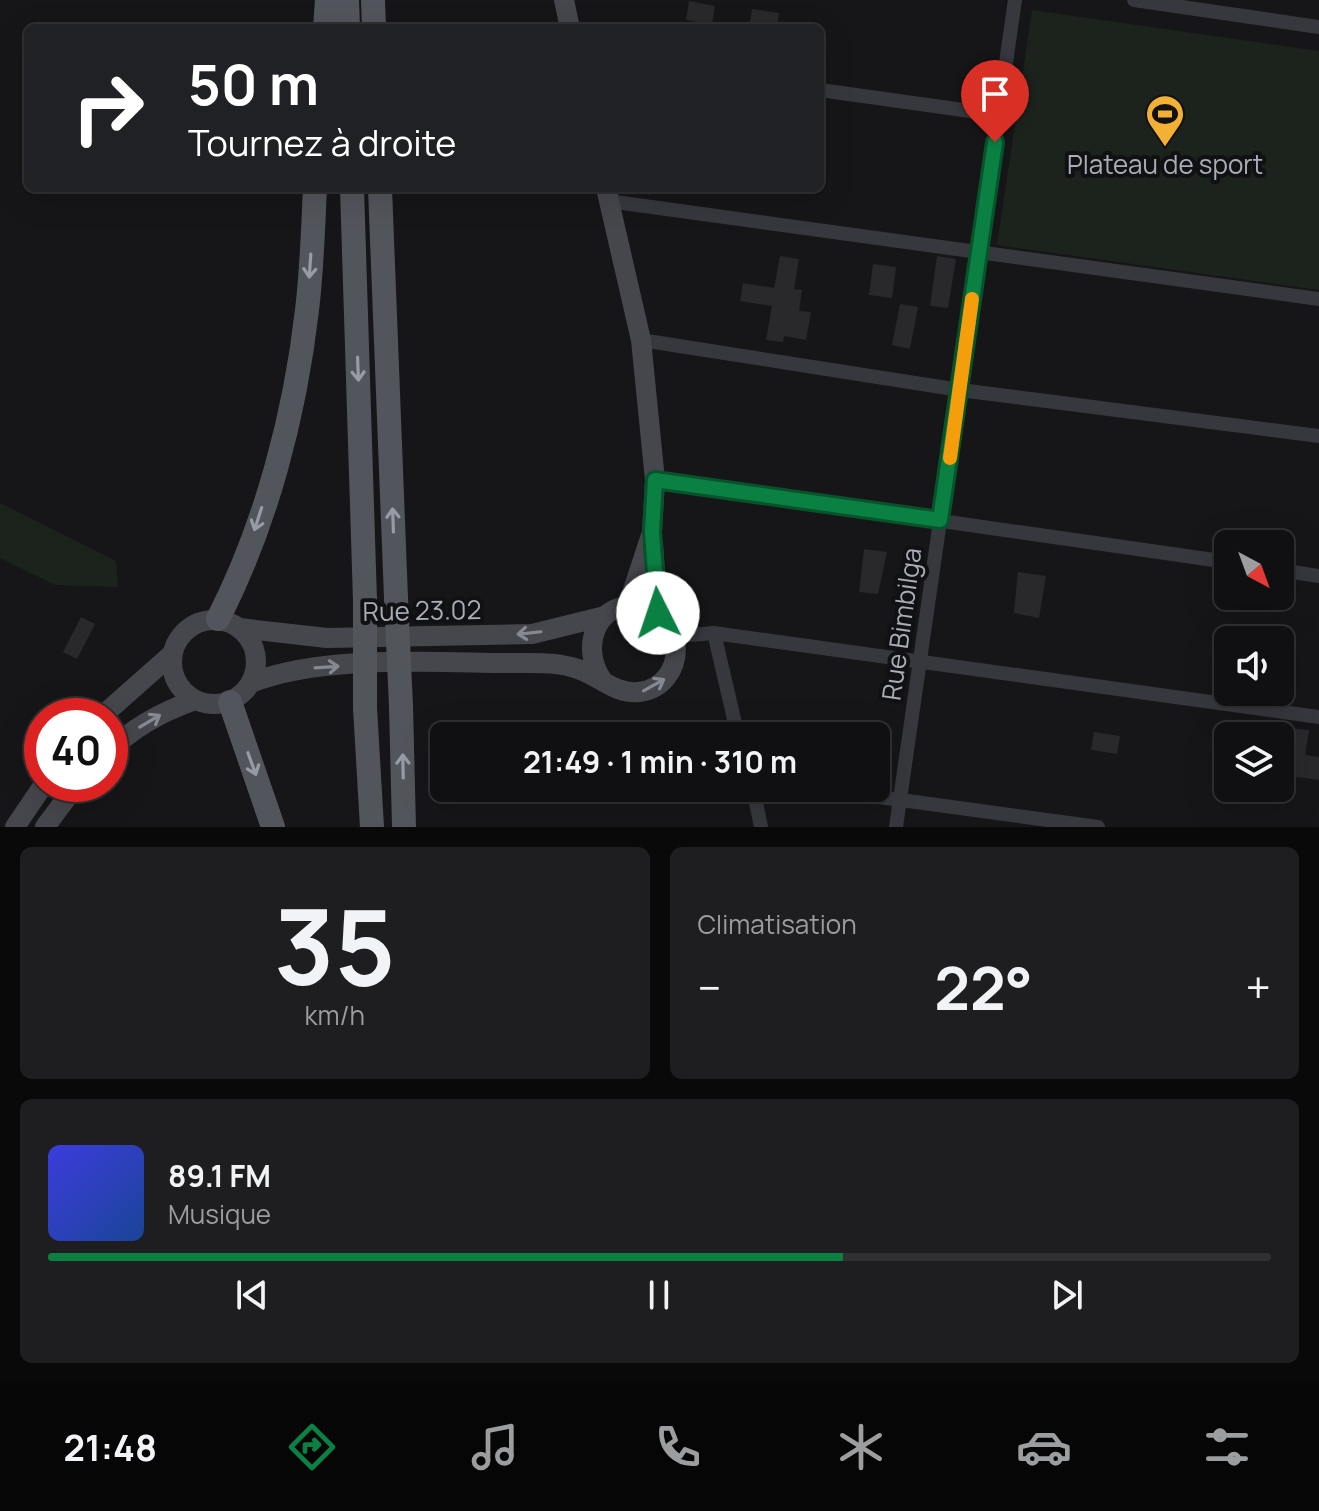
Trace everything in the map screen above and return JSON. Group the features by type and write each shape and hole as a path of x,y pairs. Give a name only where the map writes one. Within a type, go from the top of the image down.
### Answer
{"main road":[{"path":"325,24 327,0"},
{"path":"347,0 348,24"},
{"path":"373,0 374,24"},
{"path":"228,624 237,584 285,436 308,310 315,192"},
{"path":"352,192 365,601 365,708 372,827"},
{"path":"380,192 404,827"},
{"path":"230,702 273,827"}],"street":[{"path":"564,0 569,24"},
{"name":"Rue Bimbilga","path":"896,827 1015,0"},
{"path":"1134,0 1319,27"},
{"path":"824,91 999,115"},
{"path":"658,613 652,532 655,480 641,340 607,194 979,253 1319,299"},
{"path":"641,340 960,390 1319,436"},
{"path":"655,480 1214,560"},
{"path":"652,532 628,605 658,613 676,636 714,633 920,659 1319,717"},
{"path":"1294,572 1319,576"},
{"name":"Rue 23.02","path":"122,698 172,654 181,635 192,626 228,624 327,638 532,634 605,616 628,605"},
{"path":"601,678 590,651 596,626 605,616"},
{"path":"228,624 251,642 256,655 251,683"},
{"path":"714,633 735,722"},
{"name":"Rue 23.02","path":"230,702 251,683 274,674 330,666 561,663 601,678 626,692 655,687 674,665 676,636"},
{"path":"172,654 172,674 179,687 195,700 216,705 230,702"},
{"path":"128,734 170,709 195,700"},
{"path":"890,797 1098,827"},
{"path":"15,827 32,802"},
{"path":"45,827 64,802"},
{"path":"756,802 761,827"}],"shaded area":[{"name":"Plateau de sport","path":"1032,10 1319,51 1319,290 997,245"},
{"path":"0,503 116,561 118,587 55,585 0,558"}],"building":[{"path":"689,1 715,6 712,24 686,20"},
{"path":"752,9 779,13 778,24 750,24"},
{"path":"780,256 799,259 794,289 802,290 799,311 811,312 806,340 784,336 783,342 766,340 772,306 740,301 743,283 774,288"},
{"path":"937,256 956,259 948,308 930,306"},
{"path":"873,264 896,267 892,298 869,295"},
{"path":"900,304 918,307 910,349 892,345"},
{"path":"864,549 887,552 878,594 859,592"},
{"path":"1018,572 1046,576 1039,618 1014,613"},
{"path":"81,617 95,624 77,659 63,652"},
{"path":"1294,729 1309,730 1305,755 1319,757 1319,780 1294,777"},
{"path":"1094,732 1120,736 1117,754 1091,750"}],"slow traffic":[{"path":"950,458 972,299"}],"place":[{"name":"Plateau de sport","path":"1165,148"}],"route":[{"path":"658,613 652,532 655,480 940,520 995,142"}]}
